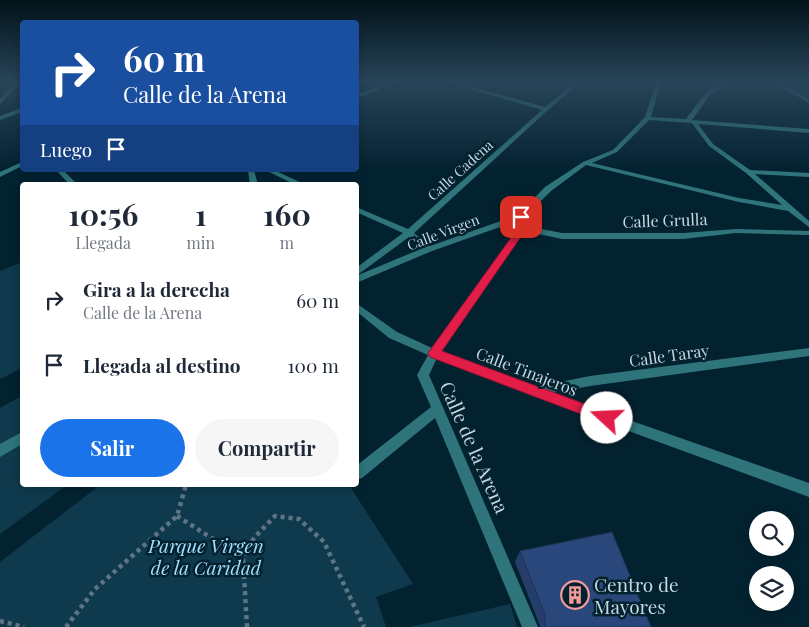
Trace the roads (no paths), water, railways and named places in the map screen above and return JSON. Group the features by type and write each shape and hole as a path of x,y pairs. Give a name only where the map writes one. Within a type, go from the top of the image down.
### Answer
{"street":[{"path":"0,118 19,111"},
{"name":"Calle Cadena","path":"359,271 409,233 544,111"},
{"name":"Calle Virgen","path":"359,279 429,249 521,217 548,189 586,163 615,152 648,118 650,111"},
{"path":"691,122 698,111"},
{"path":"648,118 809,131"},
{"path":"691,122 711,145 748,172 809,225"},
{"path":"586,163 739,200 790,208"},
{"path":"0,175 20,165"},
{"path":"61,172 71,182"},
{"path":"273,172 295,182"},
{"path":"748,172 809,175"},
{"path":"359,210 409,233 429,249"},
{"path":"521,217 522,228"},
{"name":"Calle Grulla","path":"522,228 562,236 683,236 736,231 809,233"},
{"name":"Calle de la Arena","path":"522,228 434,353 423,375 530,627"},
{"name":"Calle Tinajeros","path":"359,308 394,335 434,353 534,392 809,490"},
{"name":"Calle Taray","path":"534,392 590,381 809,352"},
{"path":"359,472 437,409"},
{"path":"0,452 20,439"}],"place":[{"name":"Centro de Mayores","path":"575,595"}],"park label":[{"name":"Parque Virgen de la Caridad","path":"206,556"}]}
